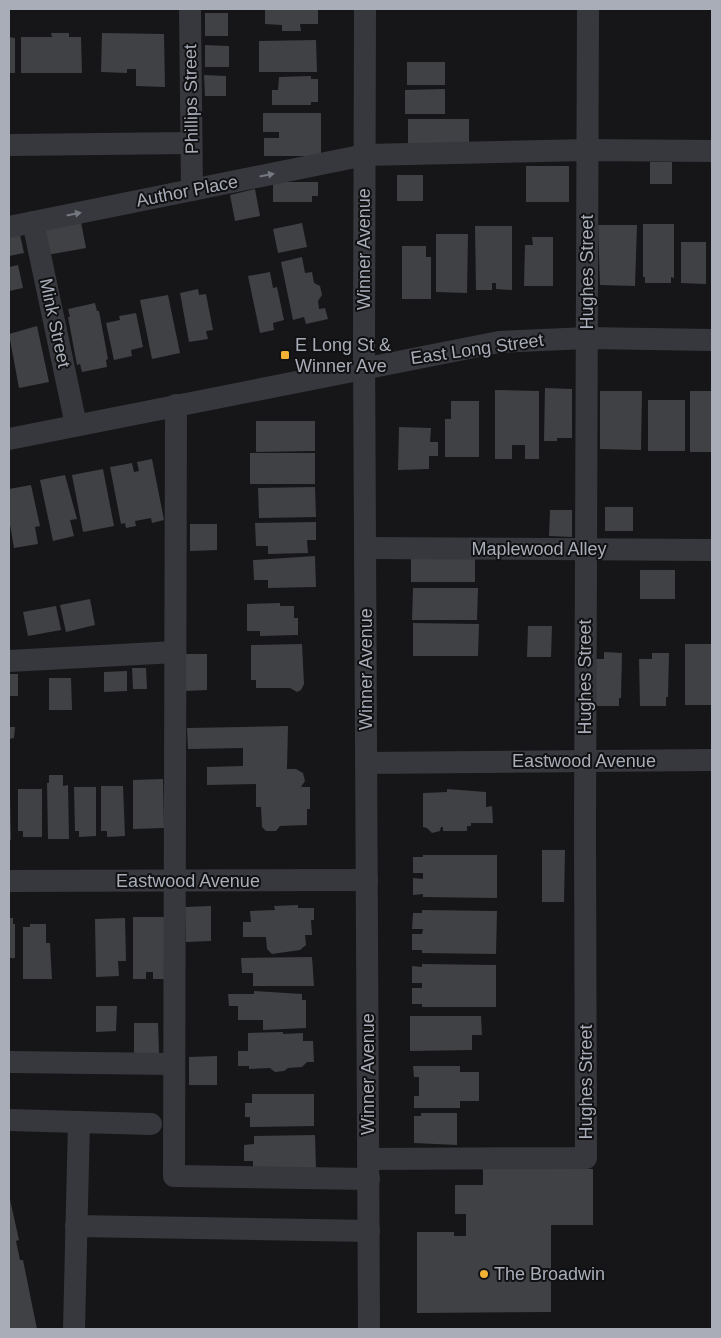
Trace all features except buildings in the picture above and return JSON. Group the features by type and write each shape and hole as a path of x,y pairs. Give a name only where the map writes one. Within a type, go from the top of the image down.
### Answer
{"street":[{"name":"Phillips Street","path":"190,9 192,190"},
{"name":"Winner Avenue","path":"365,9 364,367 369,1329"},
{"name":"Hughes Street","path":"368,1168 586,1158 585,761 588,9"},
{"path":"9,145 191,143"},
{"name":"Author Place","path":"9,227 365,155 588,150 712,152"},
{"name":"Mink Street","path":"33,222 76,425"},
{"name":"East Long Street","path":"9,438 498,342 587,338 712,340"},
{"path":"176,405 174,1176 368,1168"},
{"name":"Maplewood Alley","path":"365,548 712,550"},
{"path":"9,661 175,652"},
{"name":"Eastwood Avenue","path":"366,763 712,760"},
{"name":"Eastwood Avenue","path":"9,881 367,880"},
{"path":"9,1062 174,1064"},
{"path":"9,1120 151,1124"},
{"path":"74,1329 79,1122"},
{"path":"76,1226 369,1231"}],"place":[{"name":"E Long St & Winner Ave","path":"285,355"},
{"name":"The Broadwin","path":"484,1274"}]}
